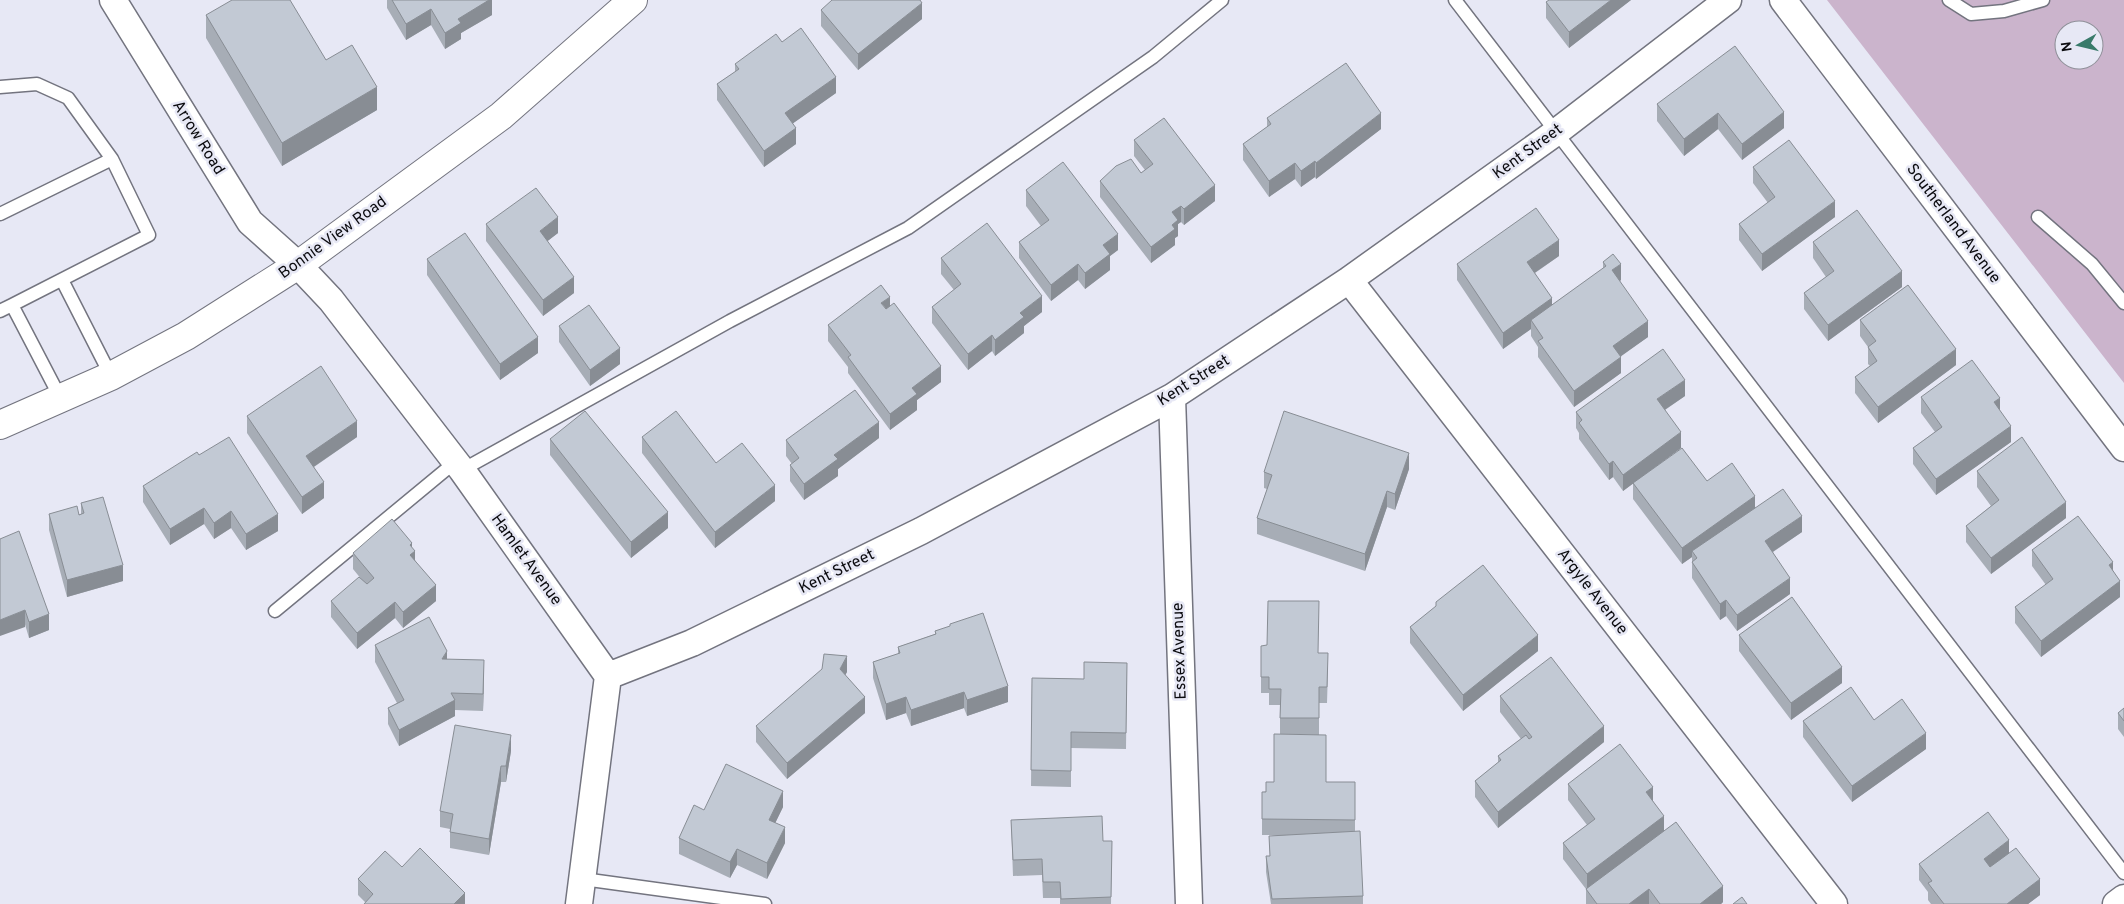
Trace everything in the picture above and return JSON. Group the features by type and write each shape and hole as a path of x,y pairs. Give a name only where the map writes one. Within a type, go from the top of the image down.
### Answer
{"street":[{"name":"Arrow Road","path":"113,0 250,222 298,265"},
{"name":"Bonnie View Road","path":"0,425 61,400 186,336 298,265 501,116 633,0"},
{"name":"Kent Street","path":"608,676 692,643 921,531 1172,397 1349,280 1555,133 1728,0"},
{"name":"Southerland Avenue","path":"1783,0 2124,448"},
{"name":"Hamlet Avenue","path":"298,265 331,300 458,466 608,676"},
{"name":"Argyle Avenue","path":"1349,280 1834,904"},
{"name":"Essex Avenue","path":"1172,397 1189,904"},
{"path":"581,892 608,676"},
{"path":"2116,904 2124,898"}],"lane":[{"path":"275,612 458,466 908,228 1153,57 1222,0"},
{"path":"1455,0 1555,133 2124,873"},
{"path":"1950,0 1971,14 2004,11 2043,0"},
{"path":"0,87 37,84 68,98 112,160 149,235 0,311"},
{"path":"0,214 112,160"},
{"path":"2038,217 2092,264 2124,303"},
{"path":"62,280 110,376"},
{"path":"12,305 61,400"},
{"path":"581,892 765,904"}],"shaded area":[{"path":"1827,0 2124,0 2124,383"}],"building":[{"path":"232,0 290,0 326,60 352,45 377,87 282,143 206,15"},
{"path":"392,0 489,0 458,19 461,23 445,33 431,9 406,24"},
{"path":"832,0 920,0 922,3 858,54 821,10"},
{"path":"1549,0 1611,0 1569,32 1546,2"},
{"path":"801,28 836,77 785,113 796,128 764,151 717,84 739,69 735,64 776,34 782,42"},
{"path":"1735,46 1784,112 1742,144 1718,113 1684,139 1657,104"},
{"path":"1346,63 1381,113 1316,163 1315,161 1301,171 1295,163 1269,181 1243,144 1271,124 1267,118"},
{"path":"1164,118 1215,185 1184,209 1181,206 1172,212 1178,220 1172,225 1175,229 1151,247 1100,181 1116,166 1131,159 1141,173 1153,164 1134,140"},
{"path":"1789,140 1835,201 1762,254 1739,224 1775,197 1753,167"},
{"path":"1063,162 1118,234 1103,245 1110,254 1085,273 1078,264 1051,285 1019,242 1049,220 1026,190"},
{"path":"536,188 558,217 540,231 574,277 543,300 486,224"},
{"path":"1536,208 1559,240 1527,262 1552,298 1503,333 1457,264"},
{"path":"1857,210 1902,271 1828,325 1804,293 1834,271 1813,242"},
{"path":"987,223 1042,296 1020,313 1024,317 995,340 992,335 968,354 932,307 961,284 941,258"},
{"path":"465,233 538,337 500,364 427,259"},
{"path":"1613,254 1621,264 1612,270 1648,321 1613,346 1621,357 1574,391 1538,341 1543,338 1531,320 1606,266 1603,262"},
{"path":"881,285 890,297 881,303 886,309 894,303 941,366 912,388 917,394 890,414 848,357 851,355 828,325"},
{"path":"1908,285 1956,349 1878,407 1855,377 1877,361 1868,347 1876,341 1860,320"},
{"path":"589,305 620,348 590,370 559,326"},
{"path":"1663,349 1685,380 1657,399 1681,432 1623,475 1613,461 1609,464 1579,423 1582,420 1576,412"},
{"path":"1972,360 2000,398 1994,402 2011,426 1936,479 1913,448 1942,427 1921,397"},
{"path":"321,366 357,421 306,456 324,482 302,497 247,416"},
{"path":"855,390 879,422 834,455 838,459 804,484 790,465 799,458 786,440"},
{"path":"585,411 668,512 631,542 550,439"},
{"path":"676,411 716,463 742,443 775,485 715,532 642,437"},
{"path":"1284,411 1409,453 1395,494 1387,491 1365,554 1257,518 1272,475 1264,472"},
{"path":"229,437 278,514 246,534 231,511 214,523 204,508 170,529 143,486 197,452 199,455"},
{"path":"2022,437 2066,502 1991,558 1966,526 1999,500 1977,471"},
{"path":"1682,448 1707,481 1732,463 1755,496 1682,548 1633,483"},
{"path":"1783,489 1802,516 1765,541 1790,578 1737,615 1726,600 1720,604 1692,562 1697,558 1692,551"},
{"path":"103,497 123,565 67,580 49,514 77,506 79,515 84,513 81,503"},
{"path":"2078,516 2113,562 2109,565 2120,581 2041,641 2015,607 2053,579 2032,550"},
{"path":"392,519 412,543 410,545 415,551 410,555 436,585 403,612 395,602 357,633 331,601 359,577 367,584 374,578 353,553"},
{"path":"19,531 49,614 29,622 25,610 0,620 0,539"},
{"path":"1483,565 1538,635 1463,695 1410,627 1436,606 1436,602"},
{"path":"1792,597 1842,667 1791,703 1739,635"},
{"path":"1268,601 1319,601 1318,653 1328,653 1327,687 1319,687 1319,718 1280,718 1281,689 1269,689 1269,677 1261,677 1261,646 1267,645"},
{"path":"983,613 1008,686 967,700 964,692 911,710 906,697 886,704 873,662 900,653 898,647 936,634 935,631 950,626 950,624"},
{"path":"429,617 447,651 442,659 484,660 483,694 451,693 455,700 399,730 388,708 404,700 375,645"},
{"path":"824,654 847,656 840,669 865,697 787,763 756,726 822,669"},
{"path":"1551,657 1604,726 1498,812 1475,781 1501,760 1498,756 1526,735 1529,739 1532,737 1500,696"},
{"path":"1084,662 1127,663 1126,733 1071,732 1071,771 1031,770 1032,678 1084,679"},
{"path":"1851,687 1874,720 1902,699 1926,733 1852,786 1803,721"},
{"path":"2124,708 2124,721 2118,713"},
{"path":"455,725 511,735 506,766 501,766 489,839 450,832 453,814 440,811"},
{"path":"1274,734 1326,735 1326,782 1355,782 1355,820 1262,819 1262,792 1266,792 1266,782 1274,782"},
{"path":"1620,744 1653,787 1646,792 1664,816 1587,874 1563,843 1595,819 1568,784"},
{"path":"726,764 783,791 769,820 785,827 767,863 737,849 730,862 679,838 694,805 704,810"},
{"path":"1988,812 2009,840 1984,859 1990,867 2016,848 2040,879 2007,904 1944,904 1928,883 1932,881 1919,864"},
{"path":"1102,816 1103,841 1112,841 1111,897 1061,899 1060,882 1043,882 1042,859 1013,860 1011,820"},
{"path":"1676,822 1723,886 1700,904 1660,904 1649,889 1629,904 1597,904 1586,889"},
{"path":"1360,831 1363,896 1272,899 1266,856 1270,856 1269,836"},
{"path":"420,848 465,893 454,904 364,904 373,894 358,879 385,851 402,867"},
{"path":"1742,897 1747,904 1733,904"}]}
